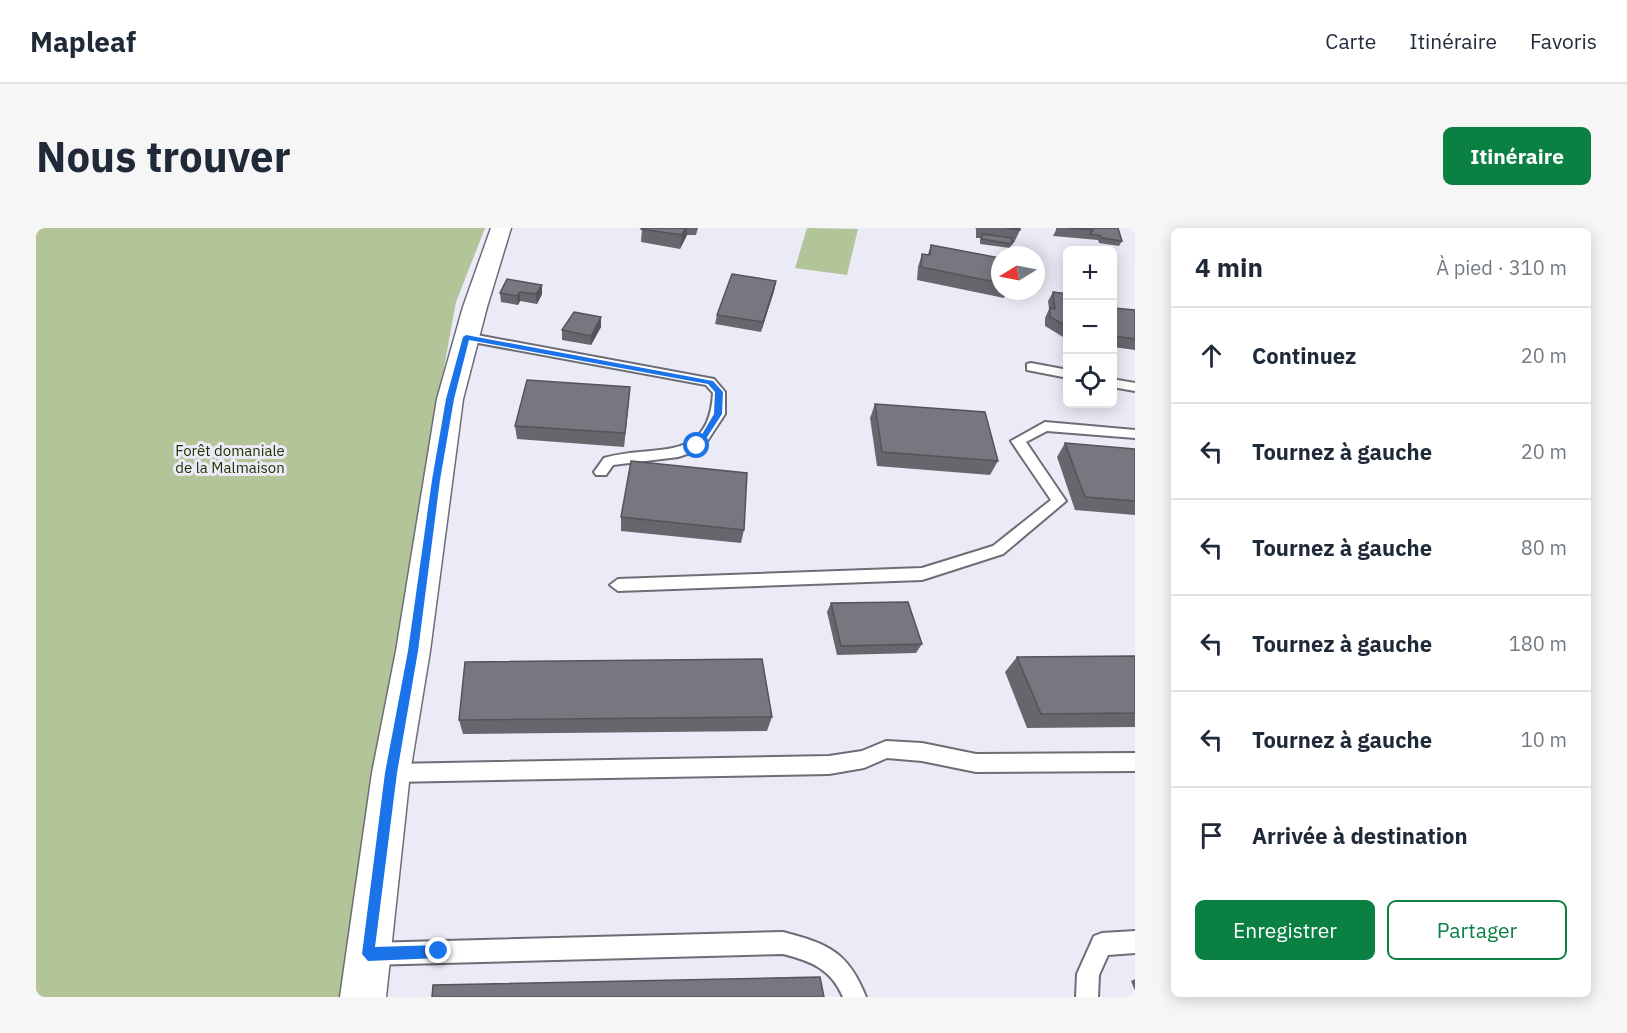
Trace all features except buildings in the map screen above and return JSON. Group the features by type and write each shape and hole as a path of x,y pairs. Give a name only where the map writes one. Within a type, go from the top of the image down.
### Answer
{"street":[{"path":"363,997 391,773 413,651 450,399 466,337 501,228"}],"lane":[{"path":"466,337 710,382 719,392 718,414 697,446 678,452 609,461 601,472"},
{"path":"1031,367 1063,373"},
{"path":"1117,384 1135,387"},
{"path":"618,585 922,574 998,550 1059,501 1018,441 1045,426 1135,434"},
{"path":"391,773 829,765 864,759 886,749 921,752 976,763 1135,762"},
{"path":"1088,997 1088,974 1102,944 1135,942"},
{"path":"368,954 783,943 821,952 846,975 855,997"}],"green space":[{"name":"Forêt domaniale de la Malmaison","path":"36,228 485,228 456,302 415,526 363,997 36,997"},
{"path":"807,228 858,229 847,275 795,268"}],"route":[{"path":"439,951 368,954 391,773 413,651 436,480 450,399 466,337 710,382 719,392 718,414 697,446"}]}
